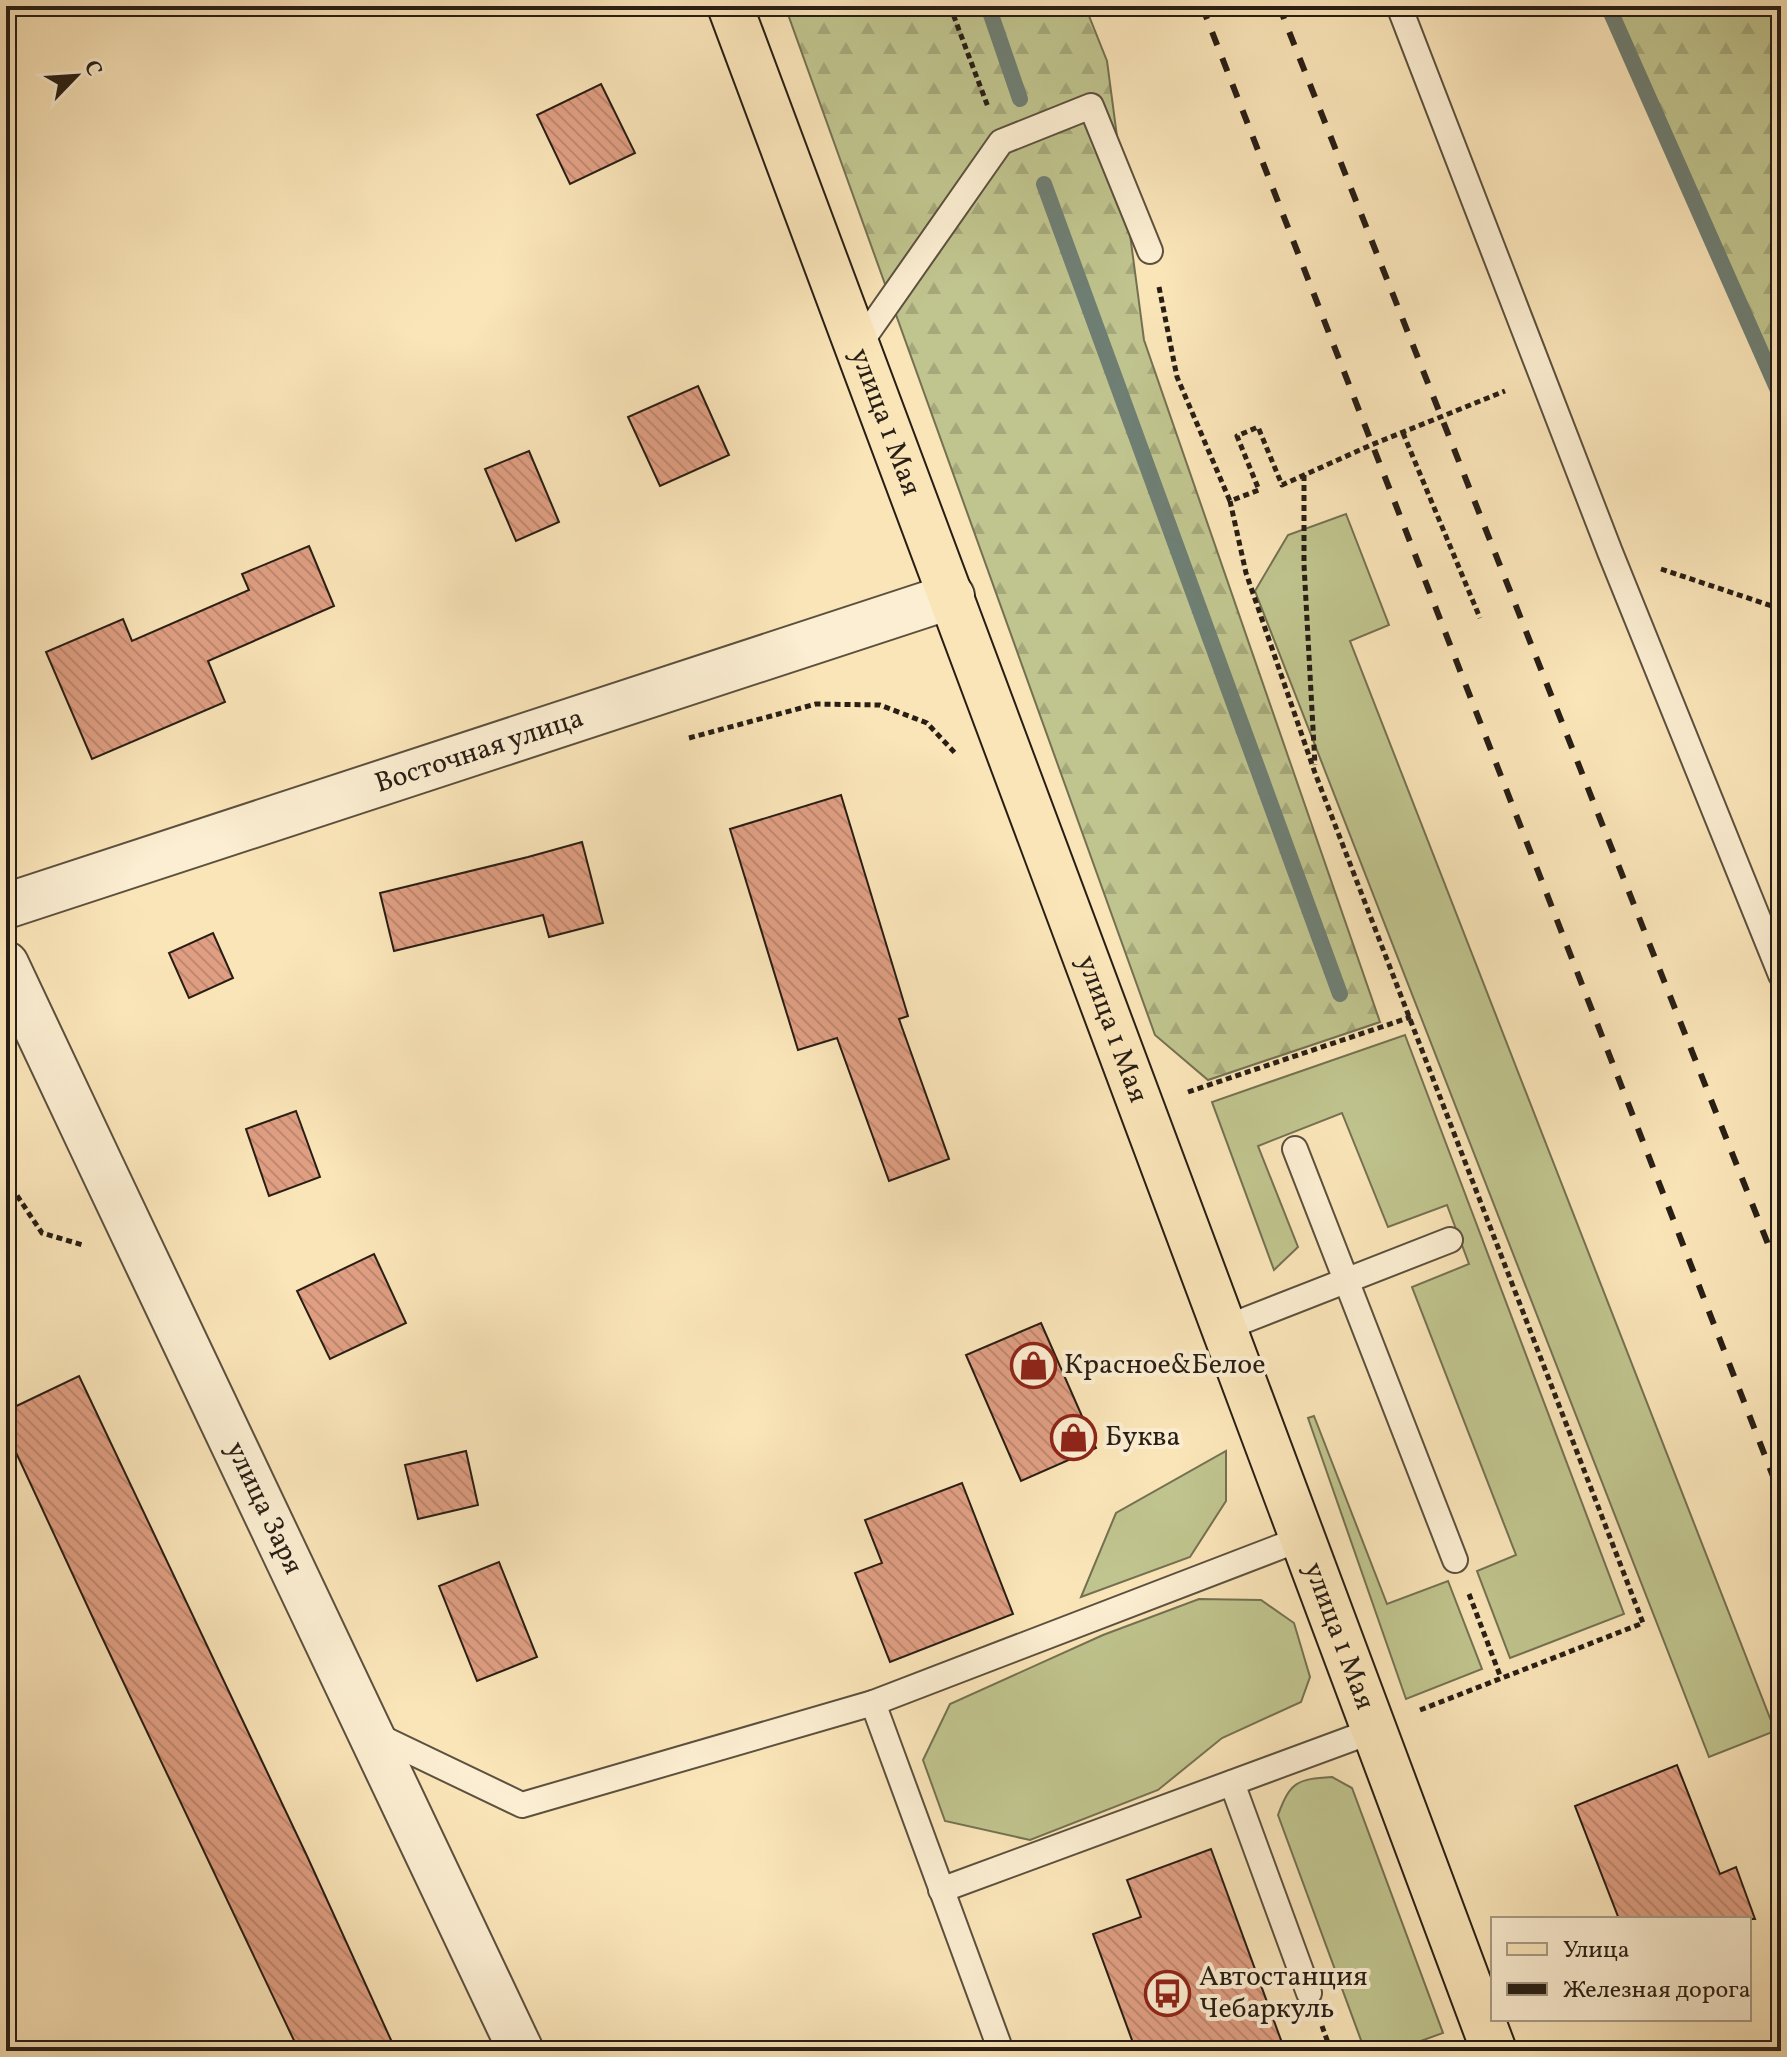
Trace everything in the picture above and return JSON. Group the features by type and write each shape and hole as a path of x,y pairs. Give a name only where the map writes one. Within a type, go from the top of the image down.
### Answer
{"main road":[{"name":"улица 1 Мая","path":"730,6 1494,2051"}],"street":[{"name":"Восточная улица","path":"6,906 952,596"},
{"name":"улица Заря","path":"6,964 374,1734 521,2051"}],"lane":[{"path":"1399,6 1610,552 1781,975"},
{"path":"858,346 1001,142 1091,106 1150,251"},
{"path":"1295,1149 1455,1560"},
{"path":"1225,1328 1450,1240"},
{"path":"374,1734 522,1805 873,1703 1303,1538"},
{"path":"873,1703 1001,2051"},
{"path":"941,1890 1375,1730"},
{"path":"1232,1783 1309,1993"}],"path":[{"path":"950,6 1001,142"},
{"path":"1150,251 1177,377 1230,501 1246,573 1315,773 1643,1623 1418,1711"},
{"path":"1230,501 1259,490 1237,436 1258,427 1282,485 1478,403"},
{"path":"1403,433 1480,618"},
{"path":"1304,475 1304,565 1315,773"},
{"path":"1610,552 1781,609"},
{"path":"687,738 816,704 880,705 927,723 959,757"},
{"path":"1185,1093 1411,1017"},
{"path":"6,1179 42,1233 147,1264"},
{"path":"1455,1560 1501,1678"}],"green space":[{"path":"785,6 1085,6 1107,61 1144,340 1380,1022 1208,1080 1155,1035"},
{"path":"1615,6 1781,6 1781,410"},
{"path":"1346,514 1389,625 1350,641 1775,1731 1709,1757 1255,591 1288,535"},
{"path":"1405,1035 1624,1614 1510,1658 1477,1571 1516,1555 1412,1287 1469,1264 1447,1205 1388,1227 1342,1113 1258,1146 1298,1247 1274,1270 1212,1102"},
{"path":"1314,1416 1387,1604 1448,1581 1482,1669 1406,1699 1308,1418"},
{"path":"1226,1451 1226,1501 1190,1557 1081,1597 1116,1513"},
{"path":"1199,1599 1261,1600 1294,1623 1310,1677 1301,1702 1222,1738 1158,1790 1030,1840 945,1821 923,1760 950,1704 1103,1635"},
{"path":"1332,1777 1352,1788 1443,2033 1393,2051 1365,2051 1278,1815 1296,1784"}],"building":[{"path":"601,84 635,153 570,184 537,115"},
{"path":"698,386 729,455 660,486 628,417"},
{"path":"529,451 559,522 516,541 485,469"},
{"path":"309,546 334,606 208,661 225,702 92,759 46,652 123,619 132,641 249,590 242,574"},
{"path":"841,795 908,1016 899,1019 949,1159 889,1181 837,1038 798,1050 730,829"},
{"path":"582,842 603,923 549,937 543,915 394,951 380,893"},
{"path":"213,933 233,978 189,998 169,953"},
{"path":"296,1111 320,1177 269,1196 246,1129"},
{"path":"374,1254 406,1323 330,1359 297,1291"},
{"path":"1041,1323 1096,1448 1021,1481 966,1355"},
{"path":"79,1376 396,2051 299,2051 99,1631 6,1431 6,1411"},
{"path":"466,1451 478,1505 418,1519 405,1465"},
{"path":"962,1483 1013,1614 890,1662 855,1573 882,1563 865,1520"},
{"path":"499,1562 537,1657 477,1681 439,1586"},
{"path":"1677,1765 1720,1874 1736,1867 1755,1919 1618,1917 1575,1806"},
{"path":"1211,1849 1285,2051 1136,2051 1093,1934 1141,1917 1127,1880"}],"waterway":[{"path":"988,6 1020,99"},
{"path":"1608,6 1781,397"},
{"path":"1044,184 1340,994"}],"railway":[{"path":"1202,6 1781,1497"},
{"path":"1279,6 1781,1277"}],"place":[{"name":"Красное&Белое","path":"1033,1365"},
{"name":"Буква","path":"1074,1437"},
{"name":"Автостанция Чебаркуль","path":"1168,1993"}]}
